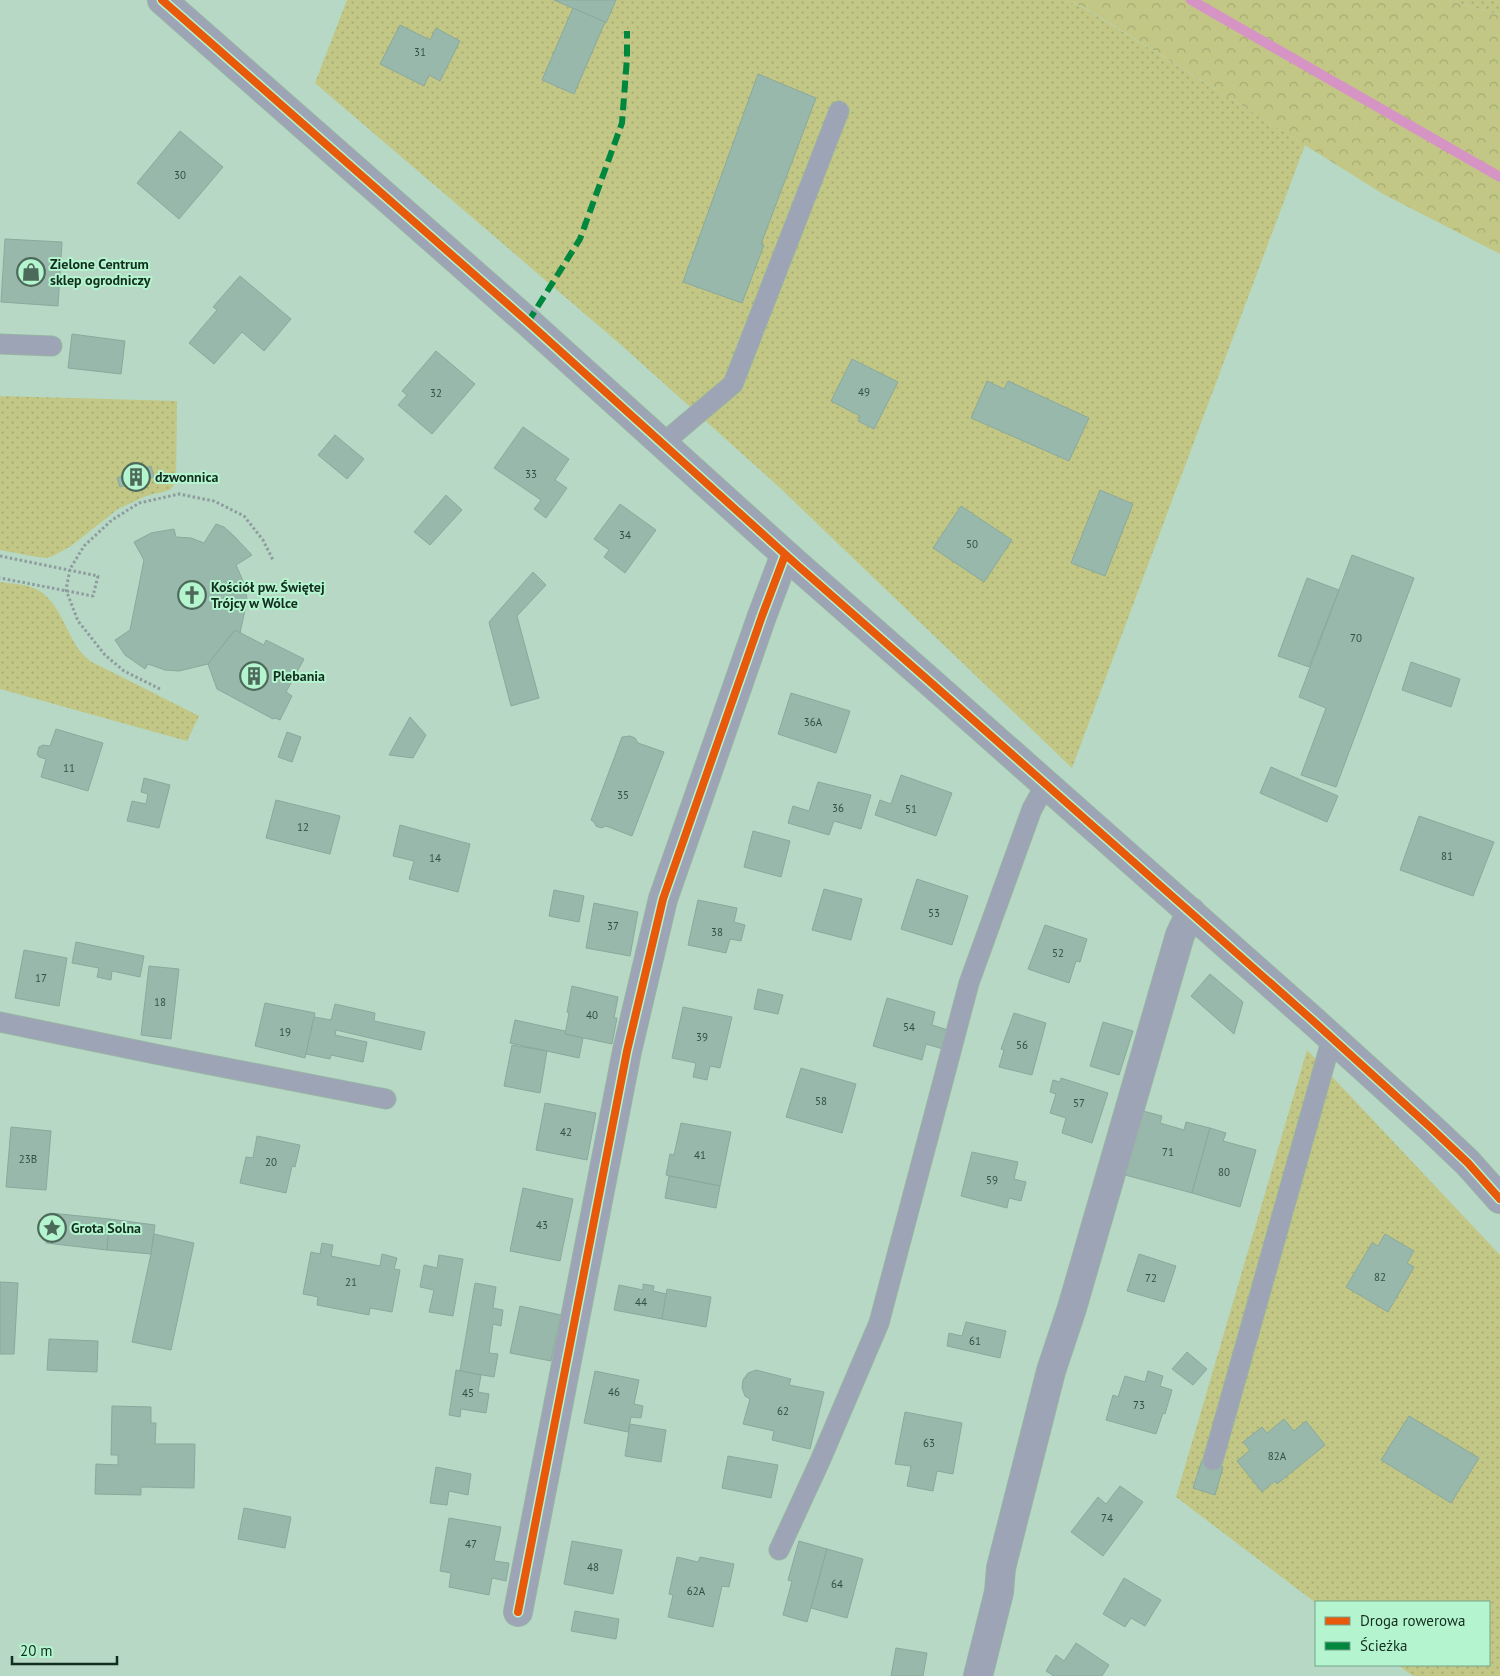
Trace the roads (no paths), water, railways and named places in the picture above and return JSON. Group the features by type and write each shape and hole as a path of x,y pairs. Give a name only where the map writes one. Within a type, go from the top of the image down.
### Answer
{"street":[{"path":"162,0 528,322 785,555 1332,1038 1468,1163 1500,1199"},
{"path":"518,1612 627,1051 663,899 758,625 785,555"},
{"path":"978,1676 999,1592 1001,1568 1051,1371 1072,1308 1180,935 1191,912"}],"lane":[{"path":"662,444 733,384 839,111"},
{"path":"0,344 52,346"},
{"path":"779,1550 820,1461 879,1323 969,983 1032,809 1046,784"},
{"path":"0,1022 160,1056 386,1099"},
{"path":"1213,1460 1332,1038"}],"waterway":[{"path":"1191,0 1500,177"}],"place":[{"name":"Zielone Centrum sklep ogrodniczy","path":"31,272"},
{"name":"dzwonnica","path":"136,477"},
{"name":"Kościół pw. Świętej Trójcy w Wólce","path":"192,595"},
{"name":"Plebania","path":"254,676"},
{"name":"Grota Solna","path":"52,1228"}]}
